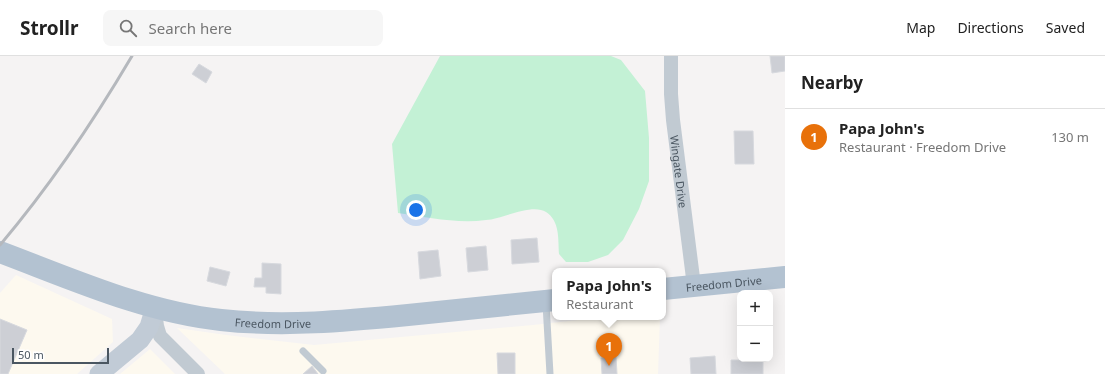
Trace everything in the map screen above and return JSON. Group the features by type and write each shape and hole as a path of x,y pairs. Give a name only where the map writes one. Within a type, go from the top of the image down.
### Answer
{"main road":[{"name":"Freedom Drive","path":"0,252 126,299 189,315 221,320 288,324 352,321 550,301"},
{"name":"Freedom Drive","path":"666,290 785,277"},
{"path":"99,374 140,340 149,327 155,307"}],"street":[{"name":"Wingate Drive","path":"671,56 673,120 694,286"},
{"path":"155,307 157,326 160,336 198,374"}],"lane":[{"path":"550,301 550,374"},
{"path":"303,351 323,372"}],"shaded area":[{"path":"16,275 112,319 113,342 77,374 0,374 0,293"},
{"path":"578,320 660,320 658,374 225,374 177,328 314,345"},
{"path":"150,349 175,374 120,374"}],"green space":[{"path":"440,56 611,56 621,60 645,91 649,138 649,181 639,209 623,240 608,255 588,262 566,262 559,254 558,236 554,220 546,212 540,210 525,210 493,219 475,221 442,220 398,213 392,144"}],"building":[{"path":"770,56 785,56 785,71 772,73"},
{"path":"199,64 212,72 206,83 192,74"},
{"path":"734,131 753,131 754,164 735,164"},
{"path":"537,238 539,262 512,264 511,240"},
{"path":"486,246 488,270 468,272 466,248"},
{"path":"438,250 441,276 420,279 418,252"},
{"path":"262,263 281,264 281,294 266,293 266,287 254,287 255,278 262,278"},
{"path":"210,267 230,272 226,286 207,281"},
{"path":"0,319 27,330 8,374 0,374"},
{"path":"497,353 515,353 515,374 498,374"},
{"path":"715,356 716,374 691,374 690,358"},
{"path":"616,357 617,374 602,374 601,358"},
{"path":"731,360 737,360 737,362 763,362 763,374 731,374"},
{"path":"312,366 318,374 303,374"}],"railway":[{"path":"0,245 36,200 70,153 132,56"}],"place":[{"name":"Papa John's","path":"609,366"}]}
